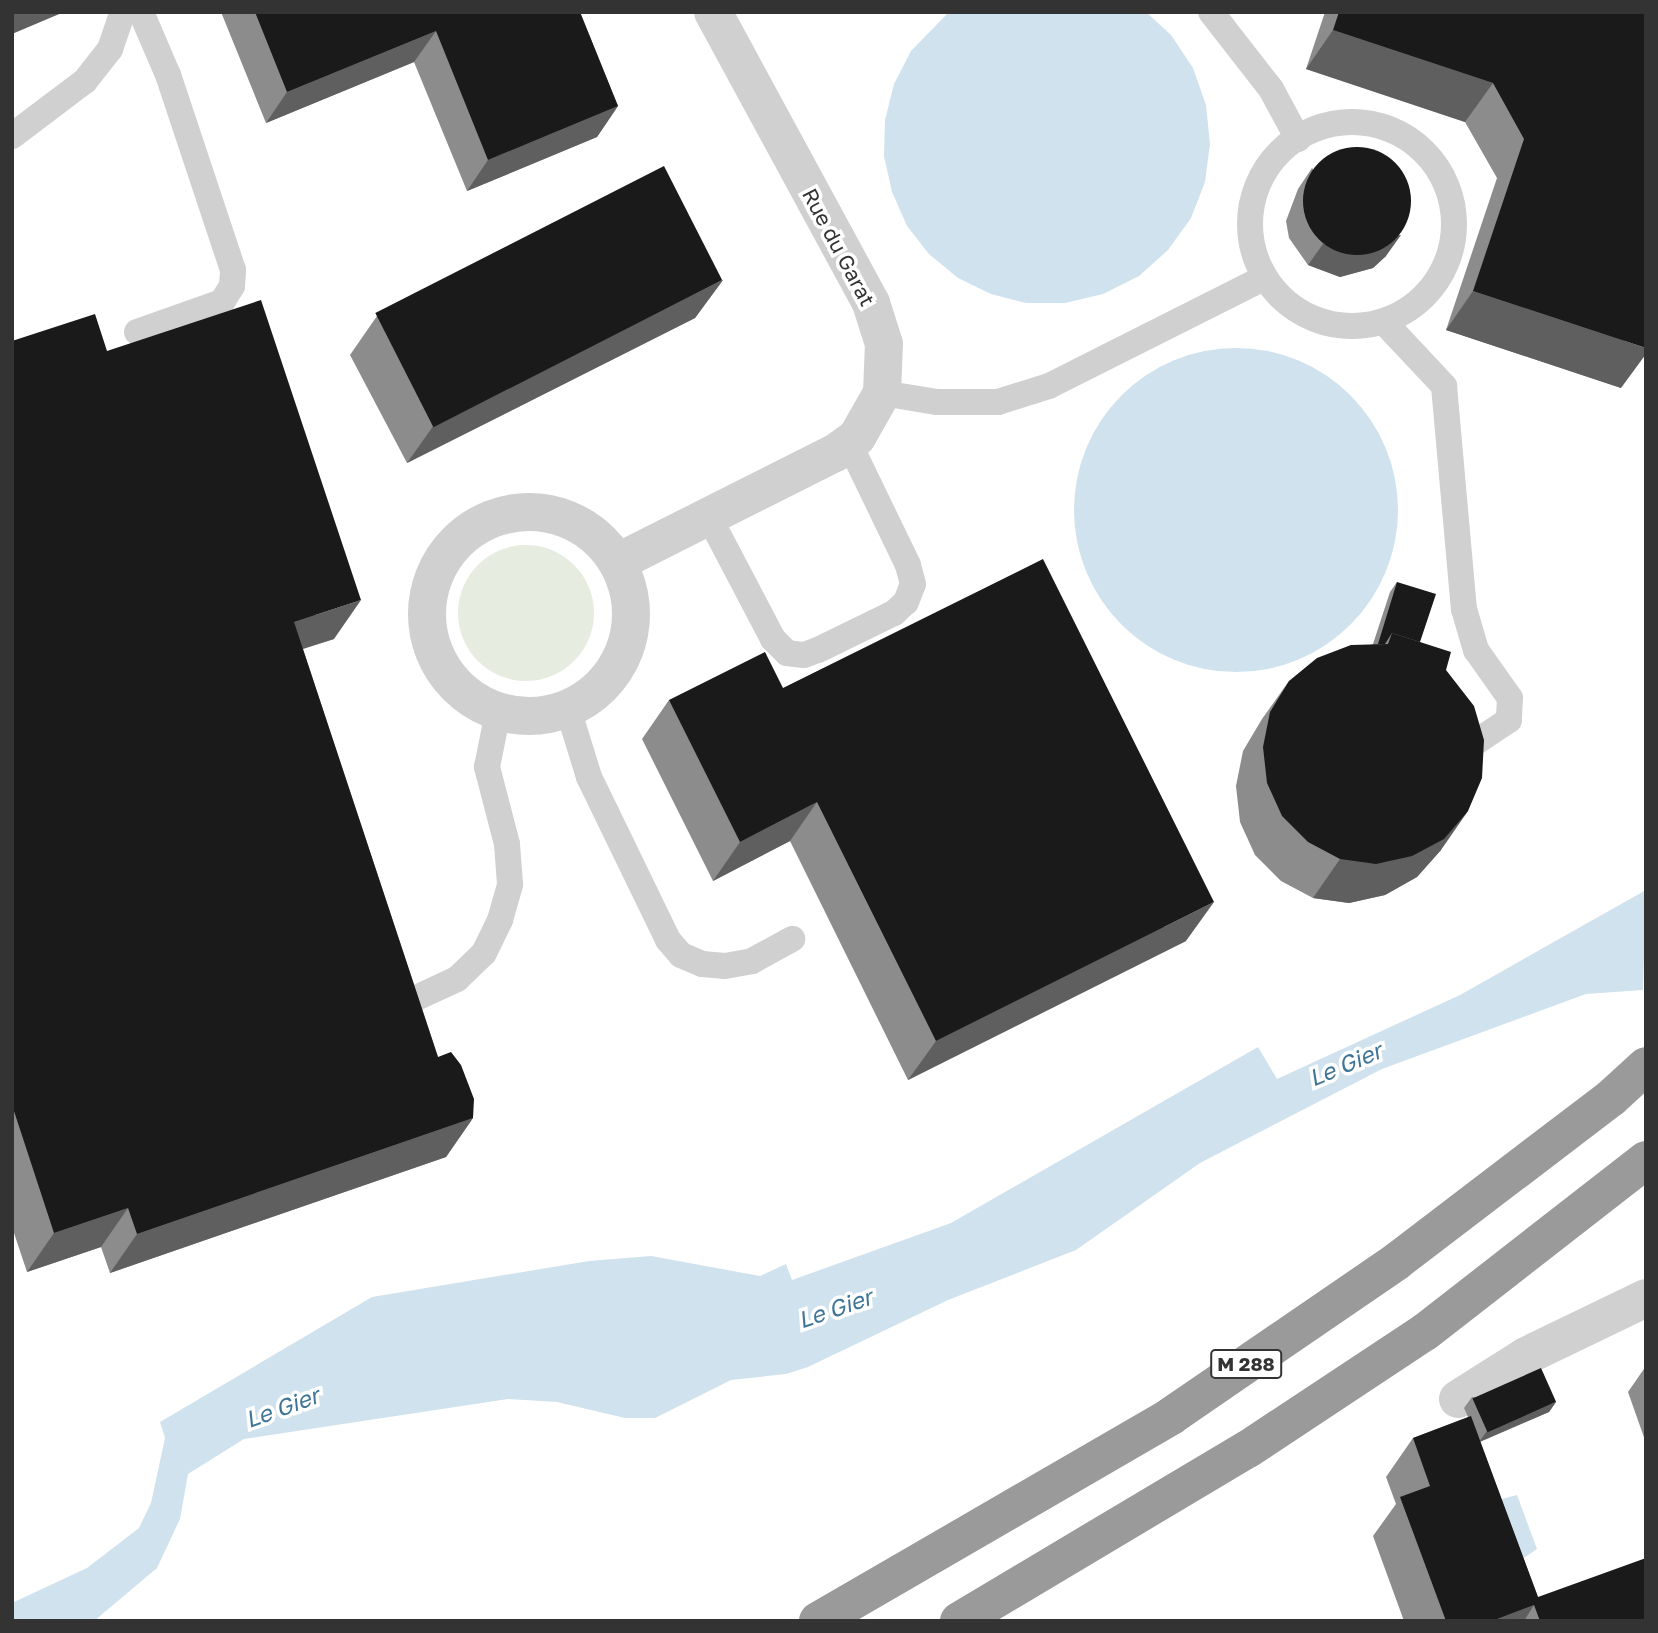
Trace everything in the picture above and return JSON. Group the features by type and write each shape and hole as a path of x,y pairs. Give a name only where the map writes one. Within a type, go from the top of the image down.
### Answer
{"highway":[{"name":"M 288","path":"818,1621 1171,1416 1397,1261 1611,1098 1646,1066"},
{"path":"959,1621 1248,1449 1425,1332 1646,1160"}],"street":[{"name":"Rue du Garat","path":"618,562 849,443 871,418 882,393 884,345 871,303 713,12"},
{"path":"537,511 569,520 597,536 618,562 630,595 627,641 619,664 597,691 568,709 533,717 498,712 467,696 443,671 429,641 426,608 433,576 450,548 484,522 505,514 537,511"},
{"path":"1458,1399 1537,1350 1646,1298"}],"lane":[{"path":"12,136 85,81 110,49 123,12"},
{"path":"137,332 222,302 232,286 233,270 169,75 141,12"},
{"path":"1211,12 1271,89 1298,139"},
{"path":"1346,122 1380,125 1410,139 1434,161 1450,190 1455,223 1451,255 1436,284 1412,307 1384,322 1351,327 1318,321 1287,304 1264,278 1251,245 1250,210 1261,177 1282,149 1298,139 1311,129 1346,122"},
{"path":"882,393 937,402 998,402 1049,386 1264,278"},
{"path":"1384,322 1444,386 1464,609 1476,650 1510,698 1509,720 1474,744"},
{"path":"709,517 773,639 787,653 804,655 818,650 894,613 906,602 913,584 908,565 849,443"},
{"path":"568,709 589,777 668,940 681,955 702,964 725,965 752,961 792,939"},
{"path":"401,1005 457,979 484,953 500,920 510,884 508,857 487,766 498,712"}],"shaded area":[{"path":"526,545 552,550 574,565 589,587 594,613 589,639 574,661 552,676 526,681 500,676 478,661 463,639 458,613 463,587 478,565 500,550"}],"water":[{"path":"949,12 1146,12 1171,35 1193,68 1206,105 1210,144 1205,182 1191,218 1168,250 1139,276 1103,294 1065,303 1026,303 991,294 958,278 929,254 907,226 892,192 884,156 885,120 894,84 911,51"},
{"path":"1236,348 1268,351 1312,367 1339,385 1361,407 1379,434 1391,463 1398,510 1395,542 1379,586 1361,613 1339,635 1312,653 1283,665 1236,672 1204,669 1160,653 1133,635 1111,613 1093,586 1081,557 1074,510 1077,478 1093,434 1111,407 1133,385 1160,367 1189,355"},
{"name":"Le Gier","path":"1646,890 1643,990 1586,994 1382,1069 1200,1163 1076,1250 948,1300 808,1367 786,1374 731,1380 655,1418 625,1418 557,1402 508,1399 244,1439 188,1474 180,1519 157,1568 94,1621 12,1621 12,1603 87,1568 139,1528 151,1503 165,1438 160,1422 372,1297 589,1261 651,1256 760,1276 786,1264 792,1280 951,1223 1258,1047 1277,1079 1460,995"},
{"path":"1517,1495 1537,1549 1522,1559 1486,1503"}],"building":[{"path":"255,12 580,12 618,106 488,160 436,31 287,92"},
{"path":"1339,12 1646,12 1646,348 1473,291 1524,139 1493,83 1333,30"},
{"path":"1357,147 1378,151 1395,163 1407,180 1411,201 1407,222 1395,239 1378,251 1357,255 1336,251 1319,239 1307,222 1303,201 1307,180 1319,163 1336,151"},
{"path":"664,166 722,280 433,427 375,313"},
{"path":"261,300 361,600 294,622 438,1057 451,1052 461,1065 474,1099 473,1118 137,1234 128,1208 54,1233 12,1105 12,341 95,314 107,351"},
{"path":"1043,559 1214,902 936,1041 817,802 740,842 669,700 765,652 783,688"},
{"path":"1397,582 1436,594 1420,642 1392,633 1385,644 1378,644"},
{"path":"1392,633 1451,652 1446,670 1474,706 1484,740 1482,778 1468,811 1444,839 1412,856 1376,864 1340,859 1308,842 1282,816 1267,783 1263,747 1270,712 1289,681 1317,658 1351,645 1388,644"},
{"path":"1541,1368 1556,1402 1488,1432 1472,1399"},
{"path":"1471,1416 1538,1597 1646,1558 1646,1621 1540,1621 1534,1605 1492,1621 1446,1621 1400,1497 1430,1486 1413,1438"}]}
